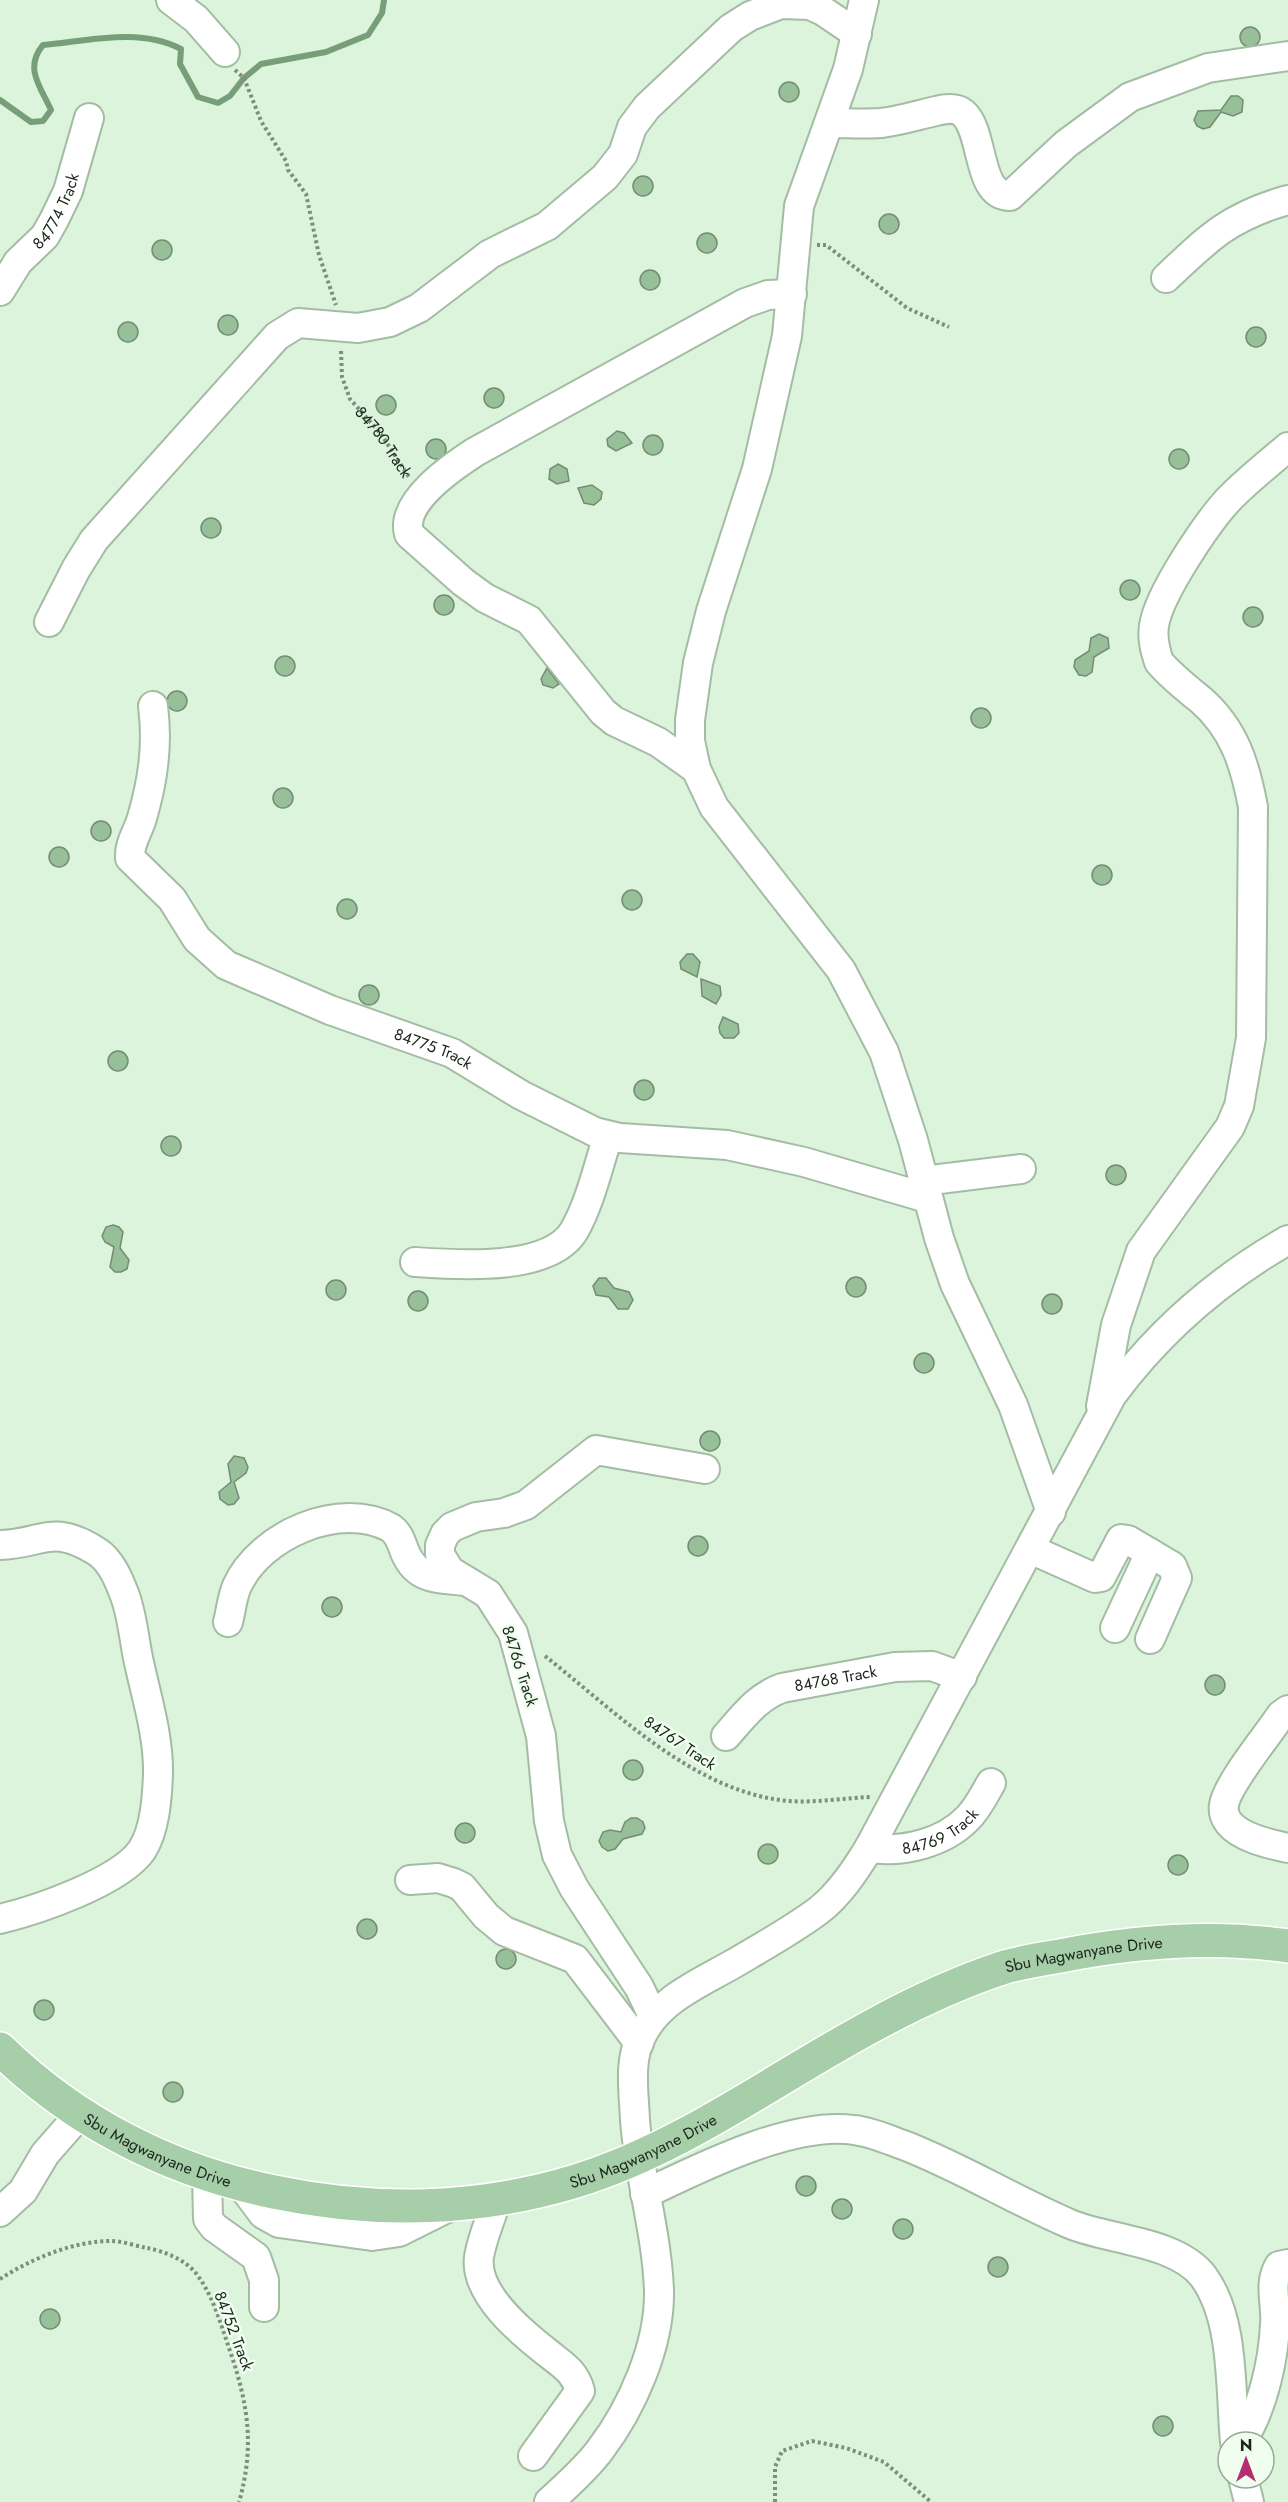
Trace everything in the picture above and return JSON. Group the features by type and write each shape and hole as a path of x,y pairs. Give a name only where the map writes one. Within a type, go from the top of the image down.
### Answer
{"main road":[{"name":"Sbu Magwanyane Drive","path":"0,2049 51,2094 80,2114 142,2149 207,2175 242,2186 300,2198 367,2205 429,2207 536,2192 579,2180 638,2157 719,2115 871,2026 930,1996 1008,1966 1108,1946 1192,1939 1288,1946"}],"street":[{"path":"171,0 196,20 225,52"},
{"path":"864,0 857,34 830,123 799,206 787,336 757,469 711,610 698,663 690,720 690,741 696,769 714,807 841,970 867,1016 900,1096 925,1190 955,1284 1009,1395 1051,1512"},
{"path":"49,622 76,568 94,540 277,336 298,323 373,326 406,315 490,254 562,216 613,167 623,154 632,128 648,107 731,28 750,16 781,4 810,5 857,34"},
{"path":"830,123 882,123 937,111 956,110 965,115 977,143 991,189 998,195 1010,196 1066,144 1130,97 1208,68 1288,56"},
{"name":"84774 Track","path":"0,291 13,268 45,236 54,220 68,191 89,118"},
{"path":"1166,278 1210,236 1244,214 1288,200"},
{"path":"696,769 658,742 609,717 529,620 485,598 463,582 414,538 408,531 408,519 438,478 454,465 745,303 768,295 792,294"},
{"path":"1099,1417 1116,1326 1141,1251 1230,1127 1239,1106 1251,1038 1253,807 1248,780 1235,740 1224,723 1159,662 1154,648 1154,624 1174,582 1218,512 1288,447"},
{"name":"84775 Track","path":"153,706 157,748 141,820 129,851 130,858 172,899 197,939 211,953 237,970 287,993 452,1053 521,1095 608,1136 727,1145 925,1190"},
{"path":"415,1262 486,1264 554,1251 573,1232 608,1136"},
{"path":"925,1190 1021,1169"},
{"path":"549,2502 599,2451 615,2428 639,2380 651,2343 659,2292 652,2233 638,2157 633,2082 634,2056 653,2016 678,1996 775,1940 820,1910 845,1884 869,1848 898,1795 1051,1512 1099,1417 1147,1351 1193,1305 1230,1277 1288,1240"},
{"name":"84766 Track","path":"653,2016 639,1987 574,1888 557,1855 549,1821 541,1736 513,1633 498,1605 488,1594 450,1571 443,1563 440,1545 445,1534 462,1521 504,1513 526,1505 591,1452 602,1450 705,1469"},
{"path":"228,1622 237,1586 259,1558 291,1533 325,1520 345,1518 390,1528 397,1533 413,1568 421,1574 471,1582"},
{"path":"0,1545 45,1536 62,1536 98,1552 111,1564 125,1597 156,1739 158,1774 151,1826 146,1842 132,1861 96,1884 0,1919"},
{"path":"1030,1549 1095,1578 1101,1577 1121,1539 1172,1566 1177,1578 1150,1639"},
{"path":"1115,1628 1150,1553"},
{"name":"84768 Track","path":"726,1736 755,1703 768,1693 782,1688 895,1667 932,1666 962,1677"},
{"path":"1288,1710 1281,1715 1239,1776 1224,1805 1226,1818 1239,1831 1288,1848"},
{"name":"84769 Track","path":"869,1848 900,1850 946,1833 968,1819 991,1783"},
{"path":"410,1880 438,1878 454,1883 462,1887 486,1916 504,1931 575,1959 639,2043"},
{"path":"0,2212 18,2197 45,2154 80,2114"},
{"path":"645,2194 699,2168 759,2144 830,2130 854,2130 876,2134 937,2159 1070,2224 1149,2245 1178,2257 1201,2273 1218,2298 1225,2325 1234,2430"},
{"path":"207,2175 208,2218 214,2227 256,2257 264,2280 264,2307"},
{"path":"497,2199 479,2257 479,2277 488,2296 541,2348 576,2375 580,2391 533,2456"},
{"path":"1248,2430 1259,2403 1271,2358 1275,2325 1273,2275 1279,2266 1288,2264"}],"path":[{"name":"84780 Track","path":"225,52 238,74 244,78 261,121 283,154 288,170 306,194 319,255 335,301 340,326 345,388 350,399 381,434 411,481 414,499 420,500"},
{"path":"795,245 826,245 907,308 949,327"},
{"name":"84767 Track","path":"513,1633 693,1771 728,1787 789,1801 898,1795"},
{"name":"84752 Track","path":"0,2279 43,2256 111,2241 160,2250 176,2258 197,2274 215,2306 247,2407 249,2438 240,2502"},
{"path":"775,2502 775,2467 782,2451 797,2444 812,2441 846,2448 884,2462 931,2502"}],"building":[{"path":"1250,27 1257,30 1260,37 1257,44 1250,47 1243,44 1240,37 1243,30"},
{"path":"789,82 796,85 799,92 796,99 789,102 782,99 779,92 782,85"},
{"path":"1231,96 1238,96 1243,100 1242,112 1233,116 1221,112 1210,127 1203,129 1197,126 1194,120 1198,111 1221,110"},
{"path":"643,176 650,179 653,186 650,193 643,196 636,193 633,186 636,179"},
{"path":"889,214 896,217 899,224 896,231 889,234 882,231 879,224 882,217"},
{"path":"707,233 714,236 717,243 714,250 707,253 700,250 697,243 700,236"},
{"path":"162,240 169,243 172,250 169,257 162,260 155,257 152,250 155,243"},
{"path":"650,270 657,273 660,280 657,287 650,290 643,287 640,280 643,273"},
{"path":"228,315 235,318 238,325 235,332 228,335 221,332 218,325 221,318"},
{"path":"128,322 135,325 138,332 135,339 128,342 121,339 118,332 121,325"},
{"path":"1256,327 1263,330 1266,337 1263,344 1256,347 1249,344 1246,337 1249,330"},
{"path":"494,388 501,391 504,398 501,405 494,408 487,405 484,398 487,391"},
{"path":"386,395 393,398 396,405 393,412 386,415 379,412 376,405 379,398"},
{"path":"617,431 624,433 632,443 616,451 608,446 607,439"},
{"path":"649,435 657,435 663,441 663,449 657,455 649,455 643,449 643,441"},
{"path":"436,439 443,442 446,449 443,456 436,459 429,456 426,449 429,442"},
{"path":"1179,449 1186,452 1189,459 1186,466 1179,469 1172,466 1169,459 1172,452"},
{"path":"558,464 567,469 569,481 557,484 549,479 550,469"},
{"path":"592,485 602,492 601,499 594,505 584,503 578,488"},
{"path":"211,518 218,521 221,528 218,535 211,538 204,535 201,528 204,521"},
{"path":"1130,580 1137,583 1140,590 1137,597 1130,600 1123,597 1120,590 1123,583"},
{"path":"444,595 451,598 454,605 451,612 444,615 437,612 434,605 437,598"},
{"path":"1253,607 1260,610 1263,617 1260,624 1253,627 1246,624 1243,617 1246,610"},
{"path":"1099,634 1108,638 1109,648 1094,657 1092,672 1086,676 1079,675 1074,667 1075,660 1089,651 1091,638"},
{"path":"285,656 292,659 295,666 292,673 285,676 278,673 275,666 278,659"},
{"path":"547,668 559,684 553,688 543,685 541,679"},
{"path":"177,691 184,694 187,701 184,708 177,711 170,708 167,701 170,694"},
{"path":"981,708 988,711 991,718 988,725 981,728 974,725 971,718 974,711"},
{"path":"283,788 290,791 293,798 290,805 283,808 276,805 273,798 276,791"},
{"path":"101,821 108,824 111,831 108,838 101,841 94,838 91,831 94,824"},
{"path":"59,847 66,850 69,857 66,864 59,867 52,864 49,857 52,850"},
{"path":"1102,865 1109,868 1112,875 1109,882 1102,885 1095,882 1092,875 1095,868"},
{"path":"632,890 639,893 642,900 639,907 632,910 625,907 622,900 625,893"},
{"path":"347,899 354,902 357,909 354,916 347,919 340,916 337,909 340,902"},
{"path":"687,954 693,954 700,962 697,977 681,969 680,962"},
{"path":"701,979 720,986 721,995 716,1004 702,996"},
{"path":"369,985 376,988 379,995 376,1002 369,1005 362,1002 359,995 362,988"},
{"path":"723,1017 738,1024 739,1033 734,1038 724,1038 720,1033 719,1027"},
{"path":"118,1051 125,1054 128,1061 125,1068 118,1071 111,1068 108,1061 111,1054"},
{"path":"644,1080 651,1083 654,1090 651,1097 644,1100 637,1097 634,1090 637,1083"},
{"path":"171,1136 178,1139 181,1146 178,1153 171,1156 164,1153 161,1146 164,1139"},
{"path":"1116,1165 1123,1168 1126,1175 1123,1182 1116,1185 1109,1182 1106,1175 1109,1168"},
{"path":"113,1225 119,1227 123,1232 120,1248 129,1260 127,1269 121,1272 115,1272 110,1267 114,1247 105,1242 102,1236 106,1227"},
{"path":"856,1277 863,1280 866,1287 863,1294 856,1297 849,1294 846,1287 849,1280"},
{"path":"599,1278 606,1278 614,1288 629,1292 633,1300 628,1309 618,1309 609,1297 596,1295 593,1286"},
{"path":"336,1280 343,1283 346,1290 343,1297 336,1300 329,1297 326,1290 329,1283"},
{"path":"418,1291 425,1294 428,1301 425,1308 418,1311 411,1308 408,1301 411,1294"},
{"path":"1052,1294 1059,1297 1062,1304 1059,1311 1052,1314 1045,1311 1042,1304 1045,1297"},
{"path":"924,1353 931,1356 934,1363 931,1370 924,1373 917,1370 914,1363 917,1356"},
{"path":"710,1431 717,1434 720,1441 717,1448 710,1451 703,1448 700,1441 703,1434"},
{"path":"234,1456 244,1458 248,1467 246,1473 234,1482 239,1498 234,1504 228,1505 220,1499 219,1492 231,1482 228,1464"},
{"path":"698,1536 705,1539 708,1546 705,1553 698,1556 691,1553 688,1546 691,1539"},
{"path":"332,1597 339,1600 342,1607 339,1614 332,1617 325,1614 322,1607 325,1600"},
{"path":"1215,1675 1222,1678 1225,1685 1222,1692 1215,1695 1208,1692 1205,1685 1208,1678"},
{"path":"633,1760 640,1763 643,1770 640,1777 633,1780 626,1777 623,1770 626,1763"},
{"path":"631,1818 637,1818 643,1822 645,1828 642,1834 623,1839 615,1849 608,1851 602,1847 599,1841 603,1832 610,1830 621,1832 625,1822"},
{"path":"465,1823 472,1826 475,1833 472,1840 465,1843 458,1840 455,1833 458,1826"},
{"path":"768,1844 775,1847 778,1854 775,1861 768,1864 761,1861 758,1854 761,1847"},
{"path":"1178,1855 1185,1858 1188,1865 1185,1872 1178,1875 1171,1872 1168,1865 1171,1858"},
{"path":"367,1919 374,1922 377,1929 374,1936 367,1939 360,1936 357,1929 360,1922"},
{"path":"506,1949 513,1952 516,1959 513,1966 506,1969 499,1966 496,1959 499,1952"},
{"path":"44,2000 51,2003 54,2010 51,2017 44,2020 37,2017 34,2010 37,2003"},
{"path":"173,2082 180,2085 183,2092 180,2099 173,2102 166,2099 163,2092 166,2085"},
{"path":"802,2176 810,2176 816,2182 816,2190 810,2196 802,2196 796,2190 796,2182"},
{"path":"842,2199 849,2202 852,2209 849,2216 842,2219 835,2216 832,2209 835,2202"},
{"path":"903,2219 910,2222 913,2229 910,2236 903,2239 896,2236 893,2229 896,2222"},
{"path":"998,2257 1005,2260 1008,2267 1005,2274 998,2277 991,2274 988,2267 991,2260"},
{"path":"50,2309 57,2312 60,2319 57,2326 50,2329 43,2326 40,2319 43,2312"},
{"path":"1163,2416 1170,2419 1173,2426 1170,2433 1163,2436 1156,2433 1153,2426 1156,2419"}],"waterway":[{"path":"0,100 31,122 43,121 51,110 34,69 37,53 43,45 131,37 165,42 181,49 180,64 198,97 218,103 230,96 244,78 261,64 326,52 368,35 382,13 384,0"}]}
